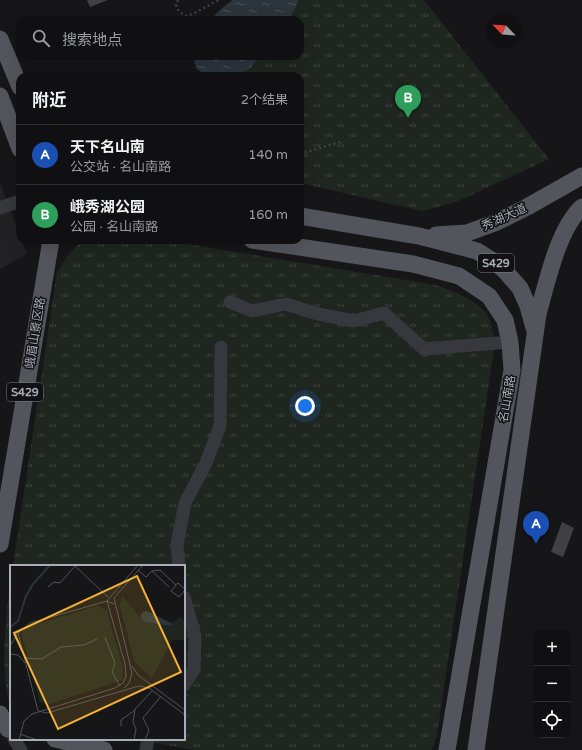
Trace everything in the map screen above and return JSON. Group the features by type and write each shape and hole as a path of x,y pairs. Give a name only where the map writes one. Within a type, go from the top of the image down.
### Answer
{"main road":[{"path":"0,39 16,78"},
{"path":"0,96 16,138"},
{"name":"秀湖大道","path":"419,236 467,233 497,222 582,176"},
{"path":"536,334 538,314 557,247 576,213 582,207"},
{"name":"S429","path":"304,217 419,236 477,251 496,263 520,288 528,306 536,334"},
{"name":"峨眉山景区路","path":"0,544 50,244"},
{"name":"名山南路","path":"279,244 413,264 459,276 490,296 505,320 510,342 512,370 447,750"},
{"name":"名山南路","path":"476,750 536,334"},
{"path":"59,740 104,750"}],"street":[{"path":"0,208 16,202"},
{"path":"230,302 252,311 286,304 318,314 354,320 384,313 424,349 510,342"},
{"path":"179,565 177,545 185,503 206,463 220,426 221,347"},
{"path":"185,601 195,636 194,670 185,684"},
{"path":"15,740 21,750"},
{"path":"146,750 148,740"}],"path":[{"path":"178,0 176,5 179,12 187,16 196,13 219,0"},
{"path":"304,153 343,141"}],"shaded area":[{"path":"0,182 16,225 16,244 23,244 27,254 0,269"}],"green space":[{"path":"299,0 424,0 549,159 456,202 422,211 304,184 304,72 243,72 250,69 257,60 304,60 304,16 291,16"},
{"path":"80,244 187,244 436,285 466,297 485,312 490,321 495,342 437,735 432,750 195,750 139,740 185,740 185,565 13,565 57,272 73,250"},
{"path":"10,588 10,704 5,663 5,628"}],"water":[{"path":"232,0 299,0 291,16 214,16"},
{"path":"194,60 257,60 250,69 243,72 201,72 196,68"}],"building":[{"path":"87,0 108,0 90,7"},
{"path":"562,522 574,528 563,557 551,552"}],"place":[{"name":"峨秀湖公园","path":"408,118"},
{"name":"天下名山南","path":"536,544"}]}
